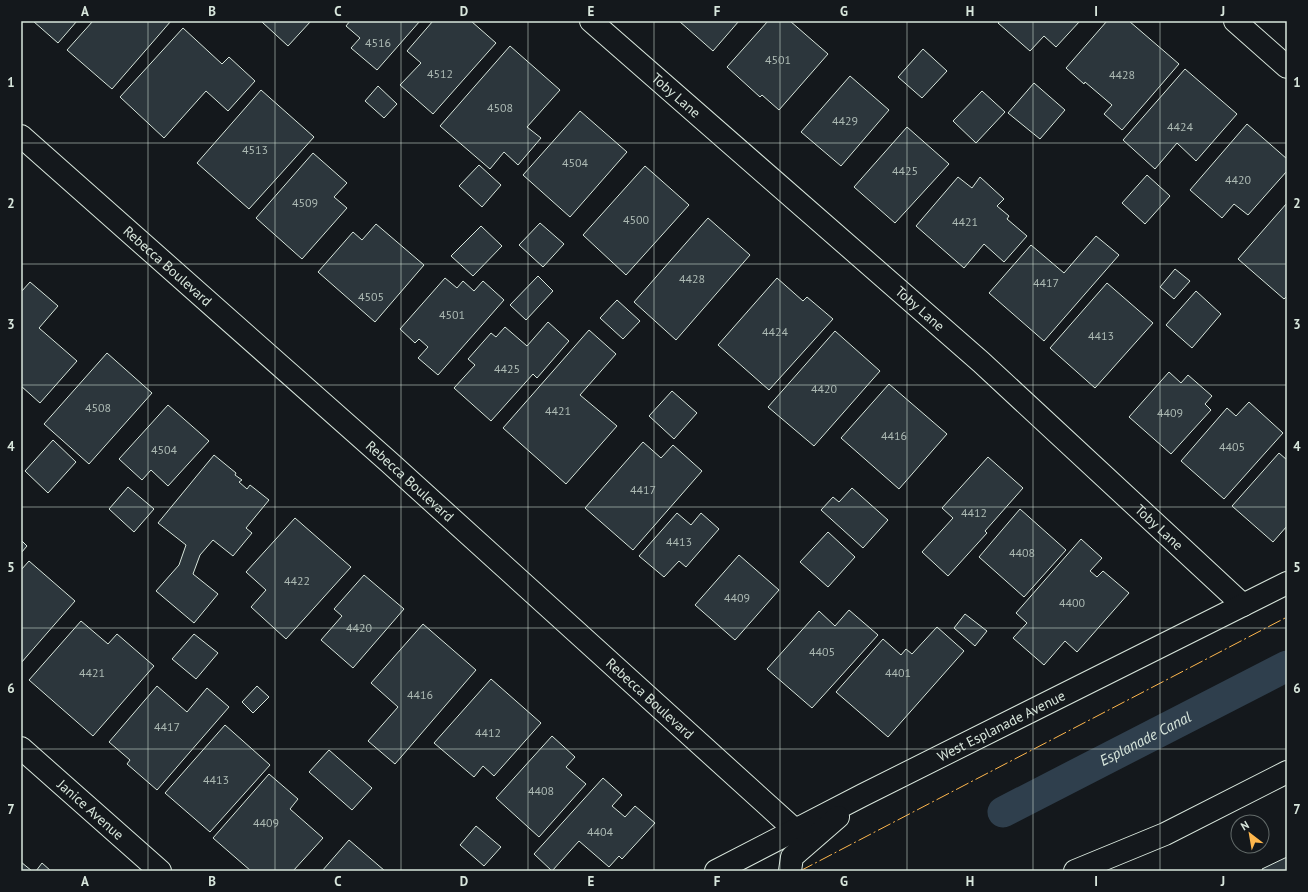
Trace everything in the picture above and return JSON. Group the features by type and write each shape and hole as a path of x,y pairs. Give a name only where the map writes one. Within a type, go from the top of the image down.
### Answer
{"street":[{"name":"Toby Lane","path":"591,21 981,362 1243,605"},
{"path":"1235,21 1287,67"},
{"name":"Rebecca Boulevard","path":"21,136 389,462 795,830"},
{"name":"West Esplanade Avenue","path":"716,871 1287,583"},
{"name":"Janice Avenue","path":"21,748 160,871"},
{"path":"1075,871 1164,834 1287,772"},
{"path":"790,871 792,857 863,796"}],"building":[{"path":"33,21 77,21 58,43"},
{"path":"93,21 171,21 112,89 67,50"},
{"path":"311,21 288,46 262,22"},
{"path":"350,21 420,21 377,70 351,48 360,38 346,26"},
{"path":"433,21 471,21 496,43 433,114 400,85 421,63 407,51"},
{"path":"679,21 739,21 713,51"},
{"path":"768,21 790,21 828,54 779,110 762,95 760,97 727,67"},
{"path":"1000,21 1080,21 1056,47 1044,36 1030,51 998,23"},
{"path":"1107,21 1129,21 1179,64 1122,130 1104,114 1112,105 1066,68"},
{"path":"183,28 222,64 229,57 255,81 228,111 206,91 164,138 120,97"},
{"path":"510,46 560,90 527,127 541,138 518,165 504,152 490,169 440,126"},
{"path":"923,49 947,71 922,98 898,77"},
{"path":"1185,69 1237,114 1196,161 1177,143 1155,169 1123,140"},
{"path":"850,76 889,110 841,166 801,132"},
{"path":"1034,83 1065,110 1040,139 1008,113"},
{"path":"378,86 397,104 384,118 365,101"},
{"path":"261,90 314,137 249,209 197,163"},
{"path":"982,91 1005,112 976,143 953,121"},
{"path":"580,111 627,152 570,217 523,175"},
{"path":"1247,124 1287,159 1287,171 1248,215 1234,204 1222,218 1190,190"},
{"path":"907,127 949,164 895,223 854,187"},
{"path":"313,153 347,183 334,197 347,208 302,259 256,218"},
{"path":"479,165 501,185 482,207 459,186"},
{"path":"645,166 689,205 626,275 583,235"},
{"path":"1147,175 1170,196 1145,224 1122,203"},
{"path":"958,177 972,188 980,177 1004,199 997,206 1009,216 1007,219 1027,236 1004,262 984,244 964,268 916,226"},
{"path":"1287,203 1287,296 1284,299 1238,259"},
{"path":"708,218 750,255 676,340 634,302"},
{"path":"540,223 564,244 543,267 519,245"},
{"path":"376,224 424,265 375,322 318,272 353,232 362,240"},
{"path":"481,226 502,246 473,276 451,256"},
{"path":"1096,236 1119,255 1044,341 989,293 1031,245 1064,273"},
{"path":"1175,269 1190,281 1174,299 1160,287"},
{"path":"538,276 553,291 526,320 510,305"},
{"path":"445,278 457,288 463,281 474,291 483,281 504,300 438,375 418,358 428,347 419,339 415,343 400,329"},
{"path":"777,278 803,301 807,297 833,319 769,390 718,345"},
{"path":"30,282 58,306 39,328 77,361 40,403 21,386 21,292"},
{"path":"1107,283 1153,323 1095,388 1050,348"},
{"path":"1196,291 1221,314 1192,348 1166,325"},
{"path":"617,300 640,321 623,339 600,318"},
{"path":"548,322 569,341 537,378 533,374 491,421 454,388 475,365 468,359 491,333 496,337 505,327 527,346"},
{"path":"589,330 616,354 580,395 617,426 566,484 503,428"},
{"path":"835,331 880,371 814,446 768,407"},
{"path":"107,353 152,393 89,464 44,424"},
{"path":"1169,372 1181,383 1188,375 1212,396 1205,404 1211,410 1171,454 1129,417"},
{"path":"889,384 947,434 899,489 841,438"},
{"path":"672,391 697,413 674,439 649,416"},
{"path":"1249,402 1283,433 1224,499 1181,461 1227,408 1236,416"},
{"path":"168,405 209,441 168,486 151,470 142,480 119,459"},
{"path":"53,440 76,462 48,493 25,471"},
{"path":"643,442 661,458 673,445 702,471 633,550 585,508"},
{"path":"1279,453 1287,460 1287,526 1273,542 1232,506"},
{"path":"214,455 236,473 235,475 242,480 239,482 247,489 250,485 269,500 246,528 252,533 233,556 213,540 200,555 193,574 218,594 194,623 156,591 179,565 186,545 158,523"},
{"path":"988,457 1023,488 985,531 987,533 948,576 922,552 953,518 942,508"},
{"path":"128,487 154,509 134,532 109,509"},
{"path":"852,488 888,520 863,548 821,510 833,497 839,502"},
{"path":"1020,509 1066,550 1024,597 979,557"},
{"path":"677,513 691,525 701,513 719,529 686,567 679,561 664,577 639,556"},
{"path":"295,518 351,567 286,639 251,607 266,590 246,572"},
{"path":"828,532 855,557 828,587 800,562"},
{"path":"1081,539 1102,558 1090,571 1097,577 1103,571 1129,593 1077,652 1065,641 1044,665 1013,638 1027,623 1016,613"},
{"path":"21,540 27,546 21,553"},
{"path":"739,555 779,590 735,640 695,605"},
{"path":"29,561 75,601 21,663 21,570"},
{"path":"364,575 404,609 353,668 321,640 342,616 334,609"},
{"path":"849,610 878,635 812,708 767,669 819,611 835,626"},
{"path":"965,614 987,631 975,646 954,628"},
{"path":"81,621 108,644 117,634 154,666 93,736 29,680"},
{"path":"423,624 476,670 395,764 368,741 398,707 371,683"},
{"path":"937,627 964,651 888,737 836,692 883,639 901,655 906,649 912,654"},
{"path":"194,634 218,653 196,679 172,659"},
{"path":"491,679 541,723 494,776 483,766 474,777 434,743"},
{"path":"157,686 187,712 207,688 229,707 157,790 127,764 130,760 109,742"},
{"path":"257,686 269,697 253,713 242,702"},
{"path":"225,725 270,765 210,832 165,793"},
{"path":"552,736 575,757 566,767 586,784 539,837 496,798"},
{"path":"329,750 372,788 352,810 309,772"},
{"path":"269,774 298,799 290,809 323,838 293,871 251,871 213,838"},
{"path":"603,778 622,795 612,806 625,817 635,806 655,823 622,859 619,856 609,867 579,841 552,871 534,854"},
{"path":"476,826 501,847 484,866 460,845"},
{"path":"349,840 385,871 322,871"},
{"path":"1287,857 1287,871 1263,871 1262,869"},
{"path":"21,862 32,871 21,871"},
{"path":"42,863 51,871 36,871"}],"waterway":[{"name":"Esplanade Canal","path":"1003,812 1287,666"}],"power":[{"path":"800,871 1287,617"}]}
